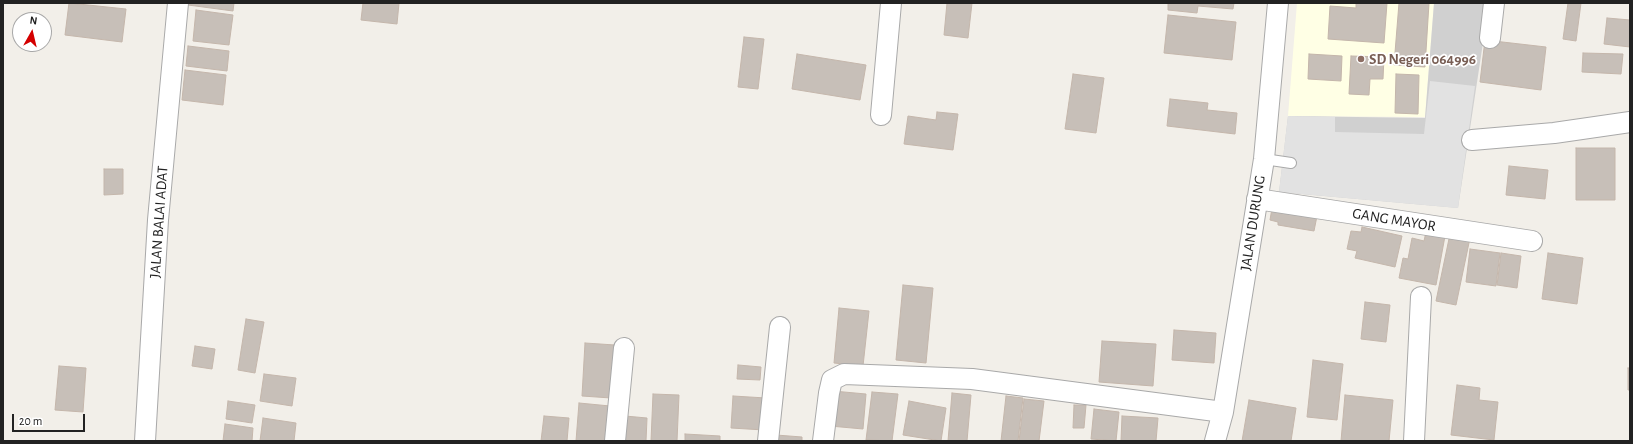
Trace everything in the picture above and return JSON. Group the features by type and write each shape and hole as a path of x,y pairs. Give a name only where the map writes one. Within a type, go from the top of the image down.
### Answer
{"street":[{"name":"JALAN BALAI ADAT","path":"145,441 158,220 178,3"},
{"path":"881,115 891,3"},
{"name":"JALAN DURUNG","path":"1216,441 1223,412 1264,159 1278,3"},
{"path":"1490,38 1494,3"},
{"path":"1472,140 1554,133 1630,122"},
{"name":"GANG MAYOR","path":"1257,199 1532,241"},
{"path":"1414,441 1421,297"},
{"path":"768,441 780,327"},
{"path":"615,441 624,348"},
{"path":"823,441 832,380 844,374 972,379 1223,412"}],"lane":[{"path":"1264,159 1291,163"}],"shaded area":[{"name":"SD Negeri 064996","path":"1297,3 1434,3 1425,117 1288,116"},
{"path":"1434,3 1489,3 1458,208 1279,192 1288,116 1425,118"},
{"path":"1430,81 1475,86 1458,208 1279,192 1288,116 1335,117 1335,132 1424,134"}],"building":[{"path":"69,3 126,9 122,42 65,35"},
{"path":"188,3 234,3 233,11 188,5"},
{"path":"363,3 399,3 397,24 361,20"},
{"path":"947,3 972,3 968,38 944,35"},
{"path":"1168,3 1234,3 1233,9 1198,6 1197,13 1168,10"},
{"path":"1356,3 1387,3 1384,43 1328,39 1330,6 1356,8"},
{"path":"1399,3 1429,3 1425,67 1394,65"},
{"path":"1568,3 1581,3 1576,41 1563,39"},
{"path":"196,10 233,15 229,45 193,41"},
{"path":"1168,15 1236,22 1232,60 1164,53"},
{"path":"1607,18 1630,20 1630,47 1604,44"},
{"path":"744,37 764,39 758,89 738,87"},
{"path":"1485,40 1546,47 1541,90 1480,82"},
{"path":"188,46 229,51 227,71 186,66"},
{"path":"1583,53 1623,54 1621,74 1582,72"},
{"path":"797,54 866,65 860,100 792,89"},
{"path":"1309,54 1342,56 1341,81 1308,79"},
{"path":"1351,56 1384,57 1383,79 1370,79 1369,95 1349,94"},
{"path":"185,70 226,75 223,105 182,100"},
{"path":"1073,74 1104,78 1096,133 1065,129"},
{"path":"1396,74 1419,75 1418,114 1395,113"},
{"path":"1170,99 1208,103 1207,110 1237,113 1235,134 1167,126"},
{"path":"937,112 958,114 953,150 904,144 908,116 936,120"},
{"path":"1576,148 1615,148 1615,200 1576,200"},
{"path":"1509,166 1548,170 1545,199 1506,195"},
{"path":"104,169 123,169 123,194 104,195"},
{"path":"1272,208 1318,211 1314,231 1278,225 1278,222 1270,220"},
{"path":"1362,227 1402,236 1395,267 1355,258 1357,251 1347,249 1351,231 1361,232"},
{"path":"1426,232 1445,236 1436,285 1399,278 1403,258 1408,259 1412,238 1424,241"},
{"path":"1450,234 1470,238 1456,305 1436,301"},
{"path":"1470,249 1500,253 1496,286 1466,282"},
{"path":"1501,253 1521,256 1517,288 1497,285"},
{"path":"1548,253 1583,258 1577,304 1542,299"},
{"path":"903,285 933,288 926,363 896,360"},
{"path":"1365,302 1390,305 1386,342 1361,339"},
{"path":"839,308 869,311 863,366 834,363"},
{"path":"246,319 264,322 255,373 238,370"},
{"path":"1174,330 1216,333 1214,363 1172,360"},
{"path":"1102,341 1156,344 1153,386 1099,382"},
{"path":"585,343 615,345 611,398 582,396"},
{"path":"195,346 215,349 212,369 192,366"},
{"path":"1313,360 1343,364 1337,420 1307,417"},
{"path":"738,365 761,367 760,380 737,379"},
{"path":"59,366 86,368 83,412 55,410"},
{"path":"1628,368 1630,368 1630,390 1628,390"},
{"path":"264,374 296,378 292,406 260,401"},
{"path":"1457,385 1480,388 1479,400 1498,402 1494,440 1451,435"},
{"path":"833,391 866,394 863,429 830,426"},
{"path":"872,392 898,394 892,441 866,440"},
{"path":"952,393 971,395 967,441 948,441"},
{"path":"653,394 679,395 677,441 651,441"},
{"path":"1345,395 1393,400 1389,441 1341,441"},
{"path":"733,396 766,398 764,430 731,428"},
{"path":"1006,396 1023,398 1018,441 1001,441"},
{"path":"1024,399 1044,401 1039,441 1019,441"},
{"path":"1249,400 1296,408 1291,441 1242,441"},
{"path":"228,401 255,405 252,423 226,419"},
{"path":"909,401 946,408 941,441 903,435"},
{"path":"579,403 610,406 607,441 576,441"},
{"path":"1074,405 1086,405 1084,428 1073,428"},
{"path":"1094,409 1119,412 1116,441 1091,439"},
{"path":"544,416 569,418 567,441 541,441"},
{"path":"625,416 647,418 646,441 623,441"},
{"path":"1122,416 1158,418 1156,441 1121,441"},
{"path":"263,418 296,423 294,441 260,441"},
{"path":"225,424 253,428 252,441 223,441"},
{"path":"685,434 720,436 720,441 685,441"},
{"path":"776,435 802,437 802,441 776,441"}],"place":[{"name":"SD Negeri 064996","path":"1361,59"}]}
